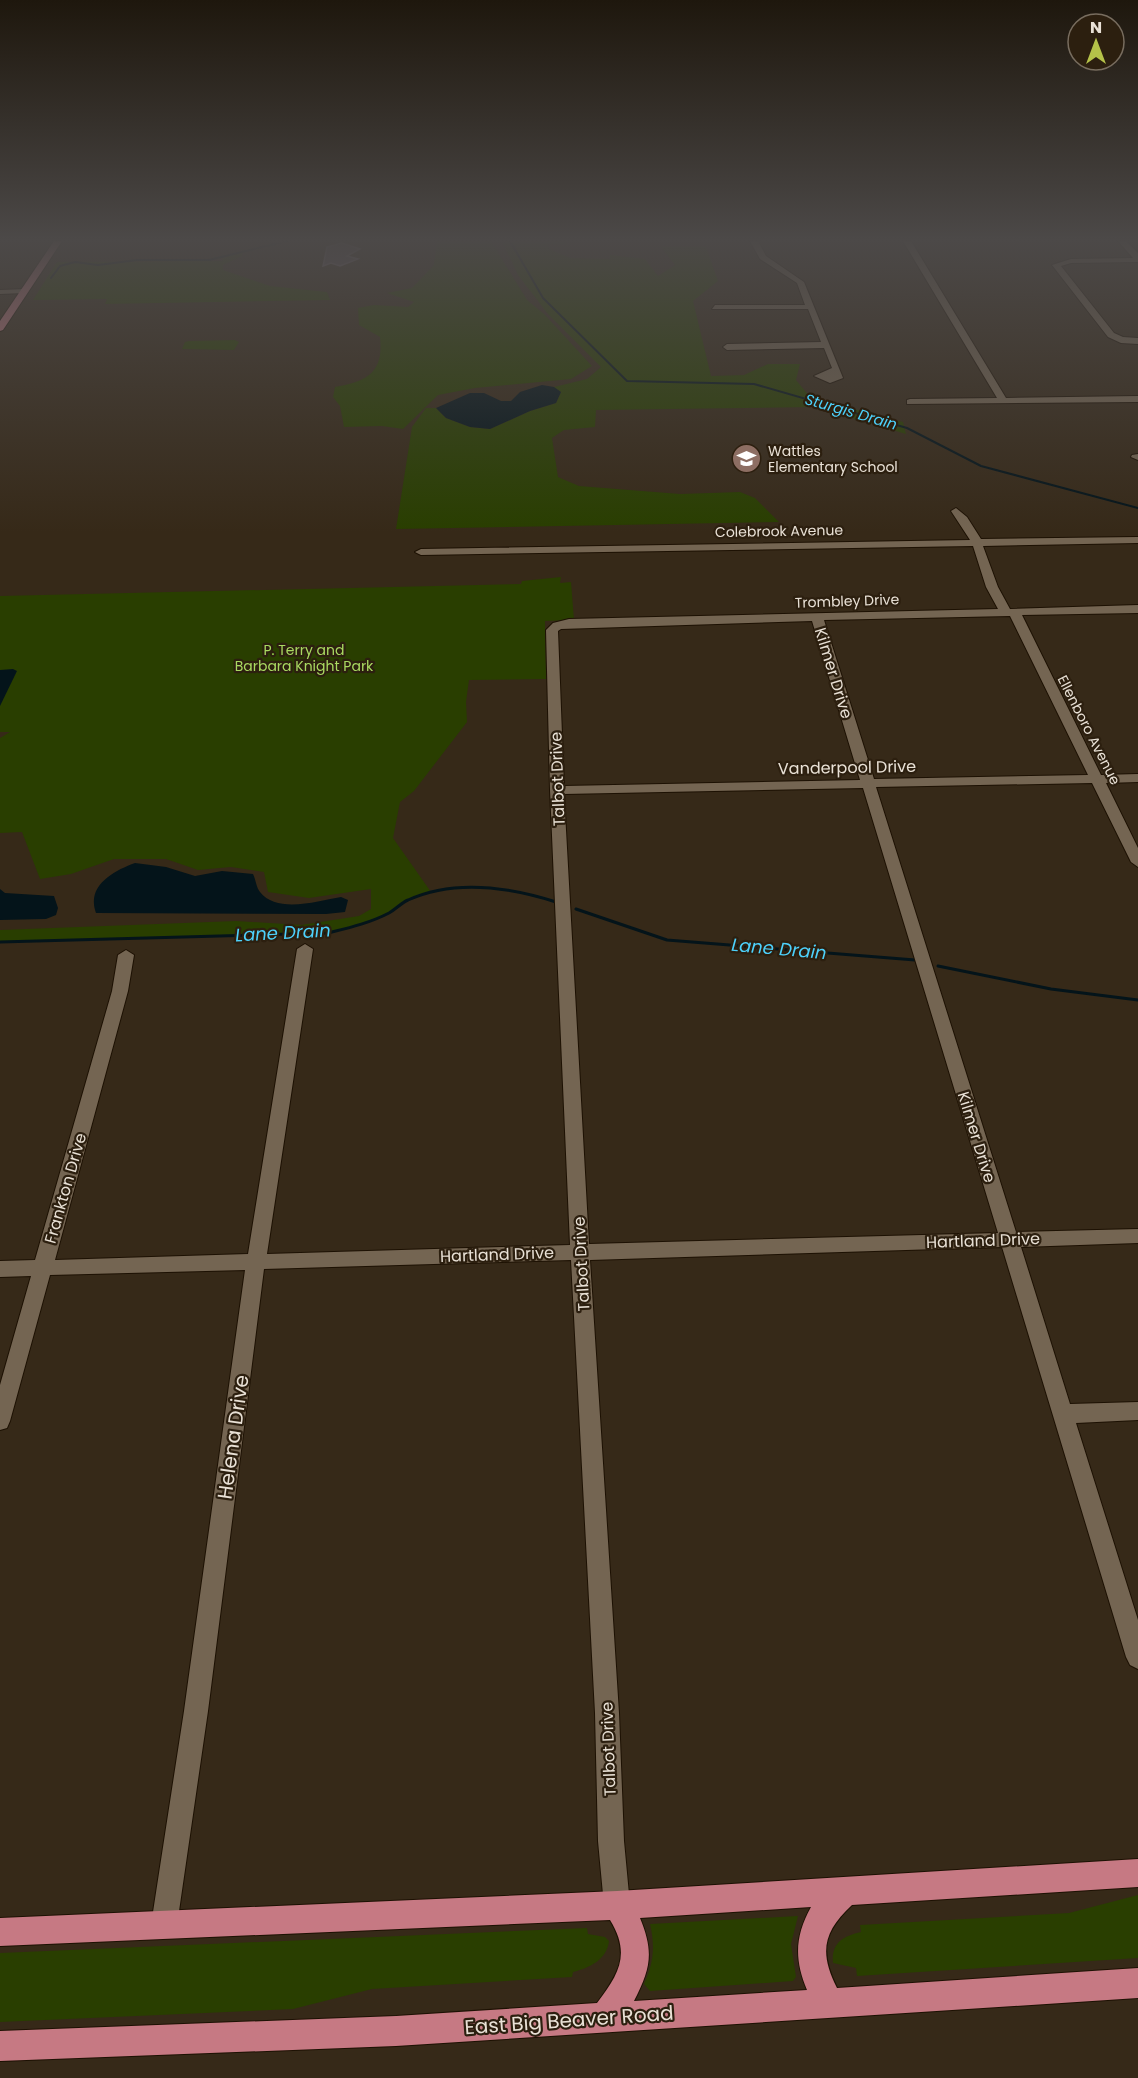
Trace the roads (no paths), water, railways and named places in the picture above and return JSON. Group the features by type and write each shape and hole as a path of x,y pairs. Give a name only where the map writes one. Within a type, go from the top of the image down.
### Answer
{"main road":[{"path":"0,1932 617,1905 1138,1874"},
{"path":"829,2004 812,1966 810,1947 819,1917 847,1890"},
{"path":"604,2018 624,1993 636,1959 636,1941 631,1924 617,1905"},
{"name":"East Big Beaver Road","path":"0,2046 396,2031 1138,1983"}],"street":[{"path":"823,338 836,370"},
{"path":"966,338 1003,400"},
{"path":"1117,338 1138,341"},
{"path":"727,347 826,345"},
{"path":"910,402 1138,399"},
{"name":"Ellenboro Avenue","path":"956,511 966,520 992,585 1010,612 1138,862"},
{"name":"Colebrook Avenue","path":"421,552 1138,540"},
{"name":"Trombley Drive","path":"557,626 1138,609"},
{"name":"Kilmer Drive","path":"817,617 1061,1414 1138,1657"},
{"name":"Talbot Drive","path":"557,626 551,633 557,790 580,1252 607,1713 611,1841 617,1905"},
{"name":"Vanderpool Drive","path":"557,790 1138,778"},
{"name":"Helena Drive","path":"164,1925 197,1703 256,1261 304,949"},
{"name":"Frankton Drive","path":"0,1421 120,991 126,955"},
{"name":"Hartland Drive","path":"0,1269 1138,1236"},
{"path":"1061,1414 1138,1411"}],"waterway":[{"name":"Sturgis Drain","path":"583,338 627,381 754,384 907,428 981,466 1138,508"},
{"name":"Lane Drain","path":"0,942 328,933 374,920 389,913 405,901 426,893 463,887 520,892 556,902"},
{"name":"Lane Drain","path":"576,909 667,940 915,960"},
{"name":"Lane Drain","path":"938,966 1051,989 1138,1000"}],"place":[{"name":"Wattles Elementary School","path":"747,459"}],"park label":[{"name":"P. Terry and Barbara Knight Park","path":"304,658"}]}
